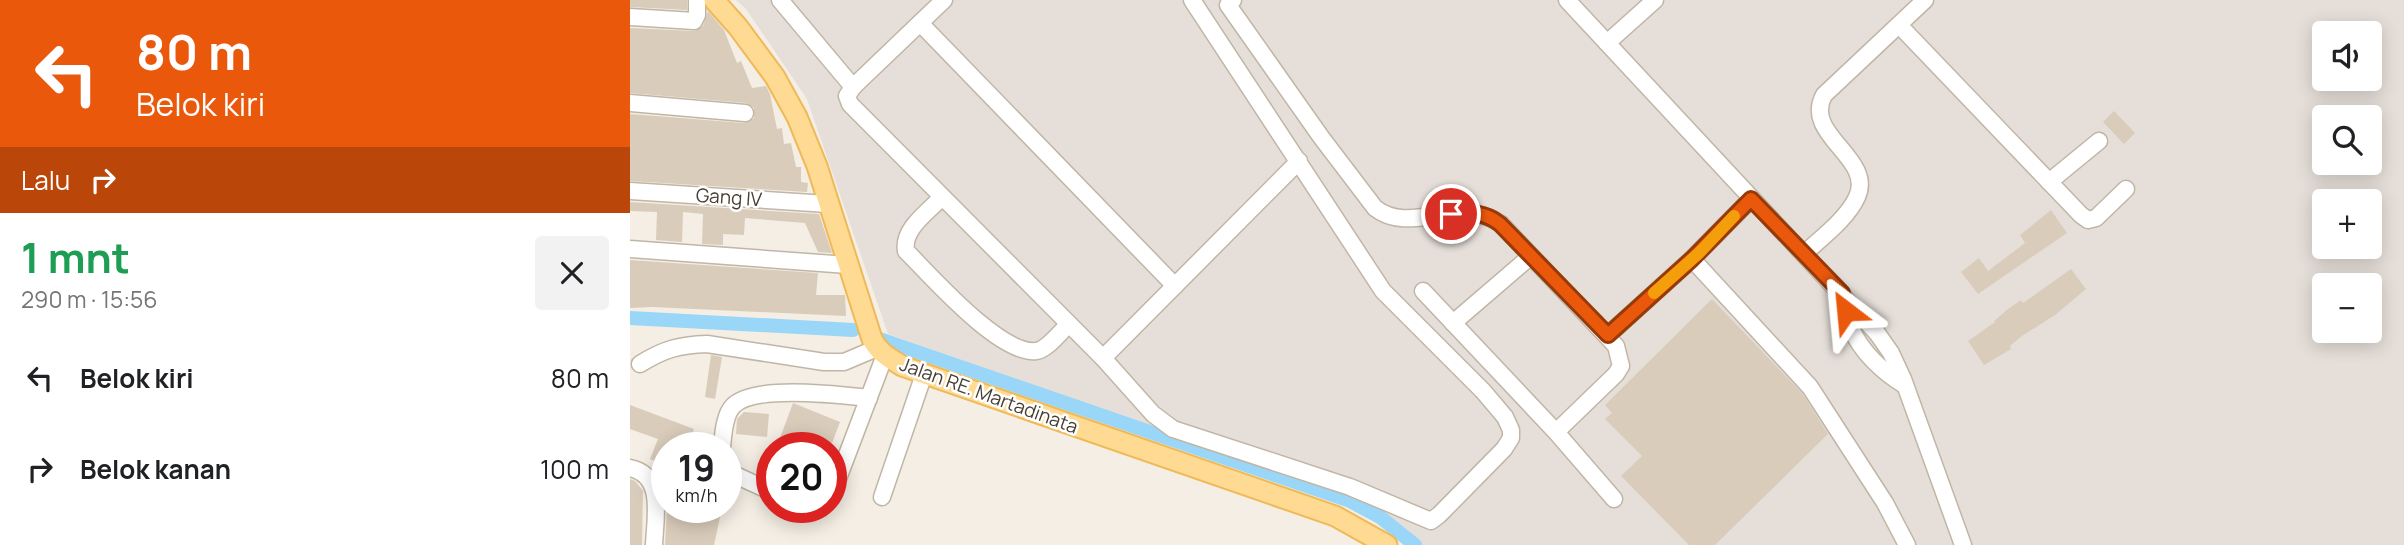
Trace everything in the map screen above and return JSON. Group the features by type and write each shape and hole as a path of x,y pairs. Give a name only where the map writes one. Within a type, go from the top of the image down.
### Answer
{"main road":[{"name":"Jalan RE. Martadinata","path":"715,0 775,77 797,117 817,166 848,265 881,352 902,366 924,374 1335,516 1387,545"}],"street":[{"path":"630,17 694,21 697,15 697,0"},
{"path":"780,0 853,87"},
{"path":"944,0 853,87 847,96 850,104 1103,358 1153,414 1174,429 1350,487 1422,519 1431,520 1495,459 1511,438 1505,417 1483,391 1383,291 1192,0"},
{"path":"1567,0 1877,333 1891,353 1904,385 1963,545"},
{"path":"1607,43 1655,0"},
{"path":"1804,254 1844,215 1857,197 1860,180 1854,167 1819,118 1818,106 1824,95 1925,0"},
{"path":"1228,2 1321,137 1375,208 1386,216 1404,219 1469,212 1488,215 1500,224 1608,335 1616,346 1621,366 1556,432"},
{"path":"920,23 1175,286"},
{"path":"1899,25 2081,215 2088,220 2096,218 2126,189"},
{"path":"630,103 745,113"},
{"path":"2049,182 2099,141"},
{"path":"1103,358 1299,161"},
{"name":"Gang IV","path":"630,191 828,204"},
{"path":"942,197 908,233 904,241 906,251 968,314 996,335 1028,351 1043,348 1069,324"},
{"path":"1608,335 1692,259 1751,199"},
{"path":"630,249 848,265"},
{"path":"1453,323 1531,256"},
{"path":"1692,259 1810,387 1885,503 1908,545"},
{"path":"1423,292 1556,432 1614,499"},
{"path":"640,363 673,347 707,344 824,362 844,362 881,352 869,398 847,455"},
{"path":"881,497 924,374"},
{"path":"724,432 727,414 733,405 745,398 768,393 834,394 869,398"},
{"path":"630,467 648,476 653,485 656,496 654,545"}],"shaded area":[{"path":"736,0 2404,0 2404,545 1422,545 1376,506 888,334 807,99 746,9"}],"building":[{"path":"630,0 687,0 687,10 630,7"},
{"path":"708,11 724,30 737,63 741,61 752,88 766,86 777,129 782,128 784,144 791,143 796,167 801,167 801,182 808,183 807,192 630,181 630,114 744,123 754,118 754,108 746,103 630,93 630,28 694,31 703,26"},
{"path":"2114,111 2135,133 2124,144 2103,122"},
{"path":"630,202 819,214 832,253 818,252 805,223 745,218 744,235 723,234 723,245 702,244 703,214 683,212 682,242 656,240 657,212 630,211"},
{"path":"2051,210 2067,233 1978,294 1961,272 1979,258 1988,271 2025,243 2020,235"},
{"path":"630,260 818,273 816,295 845,295 846,316 630,308"},
{"path":"2071,269 2086,289 2055,315 2022,336 2010,346 2011,349 1984,365 1968,341 2008,309 2021,300 2023,303"},
{"path":"1712,299 1802,393 1828,434 1715,545 1689,545 1621,476 1642,456 1605,419 1612,413 1605,405"},
{"path":"711,355 722,357 715,399 705,397"},
{"path":"793,403 840,422 836,432 782,432"},
{"path":"630,405 694,429 693,432 651,432 651,436 630,429"},
{"path":"744,412 769,414 767,432 756,432 756,436 742,435 742,432 736,432 737,419"},
{"path":"630,479 643,491 642,545 630,545"},
{"path":"666,523 719,523 714,545 665,545"}],"waterway":[{"path":"630,318 853,330"},
{"path":"880,339 1350,501 1380,517 1415,545"}],"slow traffic":[{"path":"1654,293 1699,253 1734,216"}],"route":[{"path":"1451,214 1469,212 1488,215 1500,224 1608,335 1692,259 1751,199 1842,293 1846,311"}]}
